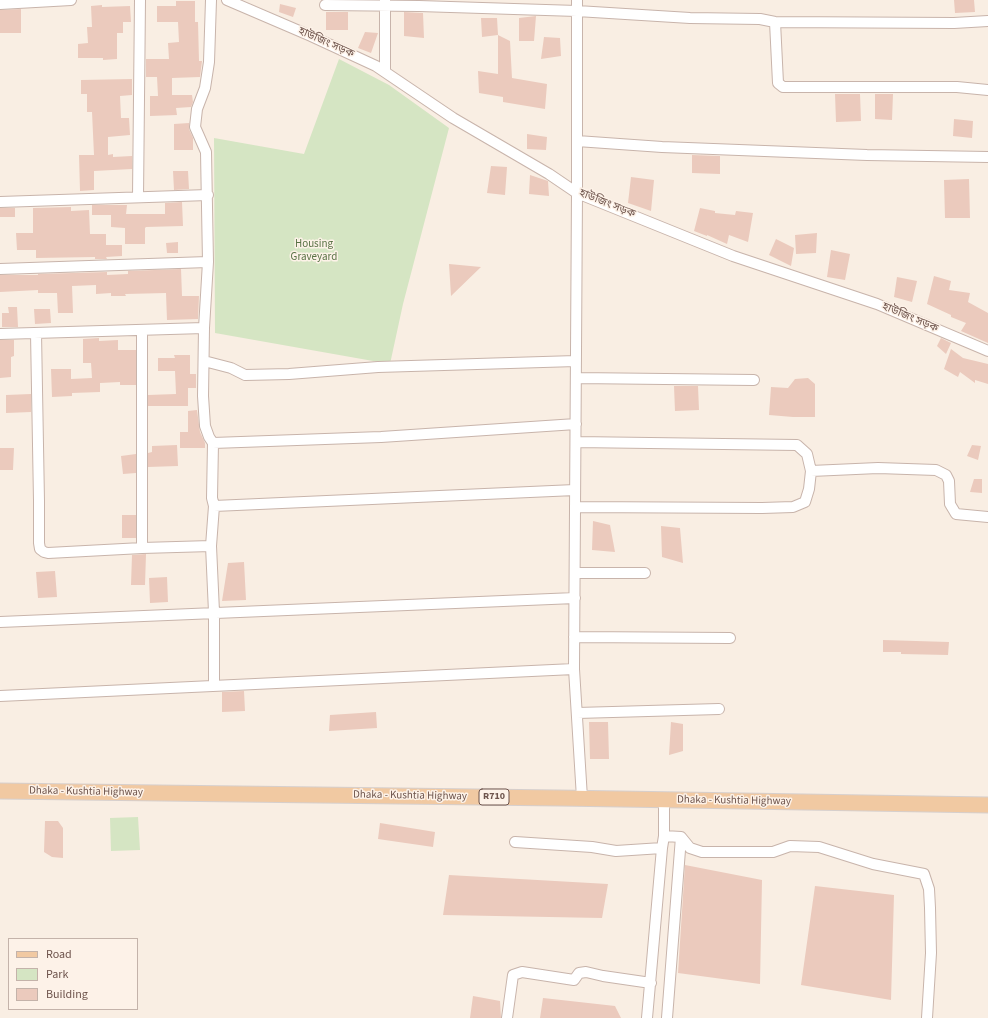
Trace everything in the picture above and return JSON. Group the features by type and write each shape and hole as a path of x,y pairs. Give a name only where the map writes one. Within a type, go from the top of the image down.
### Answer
{"main road":[{"name":"Dhaka - Kushtia Highway","path":"0,791 582,798 988,805"}],"street":[{"path":"0,4 71,0"},
{"path":"138,197 140,0"},
{"path":"211,0 209,62 205,88 198,108 195,127 206,152 208,195 208,262 204,328 204,396 205,426 213,443 212,498 214,506 211,546 214,612 214,686"},
{"name":"হাউজিং সড়ক","path":"227,0 376,66 453,118 550,174 577,193 733,256 877,304 988,351"},
{"path":"577,0 574,669 582,798"},
{"path":"384,3 385,72"},
{"path":"325,5 384,3 577,11 690,18 760,19 775,22 954,23 988,21"},
{"path":"775,22 778,83 784,87 957,87 988,90"},
{"path":"577,141 867,155 988,157"},
{"path":"0,202 208,195"},
{"path":"0,269 208,262"},
{"path":"0,334 204,328"},
{"path":"142,330 142,548"},
{"path":"36,333 40,549 48,553 211,546"},
{"path":"204,361 231,368 245,375 253,375 289,374 378,367 576,361"},
{"path":"576,378 754,380"},
{"path":"213,443 381,436 576,424"},
{"path":"575,507 793,507 805,502 811,471 807,454 797,445 576,442"},
{"path":"811,471 878,468 936,470 946,475 949,481 950,504 956,514 988,516"},
{"path":"214,506 575,490"},
{"path":"575,573 645,573"},
{"path":"0,622 575,598"},
{"path":"574,637 730,638"},
{"path":"0,696 574,669"},
{"path":"577,713 719,709"},
{"path":"647,1018 664,836 664,800"},
{"path":"664,836 681,837 690,848 702,852 773,852 790,846 818,847 873,864 924,874 929,889 931,953 927,1018"},
{"path":"667,1018 681,837"},
{"path":"515,842 592,847 616,851 662,848"},
{"path":"508,1018 512,975 522,972 574,980 579,974 586,972 651,983"}],"green space":[{"name":"Housing Graveyard","path":"339,59 389,85 449,128 403,304 390,364 215,333 214,138 304,154"},
{"path":"138,817 140,850 111,851 110,818"}],"building":[{"path":"954,0 974,0 975,12 955,13"},
{"path":"176,1 195,1 195,22 198,22 199,61 202,61 200,77 172,78 172,95 192,95 193,102 191,107 176,108 177,115 150,116 150,96 158,96 157,77 146,77 146,59 169,59 168,43 179,42 178,22 157,22 157,6 176,6"},
{"path":"280,4 296,8 293,17 279,12"},
{"path":"102,5 102,7 130,6 131,22 123,22 123,33 117,33 117,59 103,60 103,58 78,58 78,44 88,43 87,27 92,27 91,6"},
{"path":"21,9 21,33 0,33 0,10"},
{"path":"326,12 348,12 348,30 326,30"},
{"path":"404,12 423,13 424,38 404,36"},
{"path":"536,16 534,41 519,41 519,18"},
{"path":"481,18 497,18 498,35 482,37"},
{"path":"365,32 378,33 371,53 358,48"},
{"path":"498,35 510,41 512,78 547,84 545,109 503,102 503,97 479,93 478,71 498,74"},
{"path":"544,37 560,38 561,56 541,59"},
{"path":"132,79 132,95 120,96 121,118 129,118 130,135 108,137 108,155 113,154 113,157 132,156 132,169 94,171 94,190 80,191 79,155 94,155 92,112 87,112 87,94 81,94 81,80"},
{"path":"835,94 860,94 861,121 836,122"},
{"path":"875,94 893,94 892,120 875,119"},
{"path":"954,119 973,121 972,138 953,136"},
{"path":"189,123 189,129 193,138 193,150 174,150 174,124"},
{"path":"527,134 547,137 546,150 527,149"},
{"path":"692,155 720,156 720,174 692,173"},
{"path":"491,166 507,167 505,195 487,193"},
{"path":"173,171 188,171 189,189 174,190"},
{"path":"530,175 548,181 549,196 529,194"},
{"path":"631,177 654,180 651,211 628,203"},
{"path":"969,179 970,218 945,218 944,180"},
{"path":"182,202 183,226 146,227 145,244 125,244 125,228 111,227 111,215 92,215 92,205 127,205 126,214 165,214 165,203"},
{"path":"71,207 71,211 89,210 90,234 106,234 106,245 122,245 122,256 106,257 107,259 95,259 95,257 36,258 36,250 17,250 16,233 33,233 33,208"},
{"path":"0,208 15,208 15,217 0,217"},
{"path":"700,208 715,211 715,213 735,215 736,211 753,213 748,242 729,235 727,244 694,231"},
{"path":"817,233 816,253 796,254 795,235"},
{"path":"776,239 794,248 791,266 769,255"},
{"path":"178,242 178,253 167,253 166,243"},
{"path":"831,250 850,254 845,280 827,277"},
{"path":"449,264 481,267 451,296"},
{"path":"181,269 182,296 199,296 198,319 167,320 166,293 125,294 126,296 111,296 111,293 96,294 96,285 72,286 73,313 58,313 57,293 38,293 38,290 0,292 0,275 107,272 107,275 128,274 128,271"},
{"path":"934,276 951,281 949,290 970,293 968,302 988,313 988,343 961,331 966,323 927,304"},
{"path":"897,277 917,281 912,302 894,297"},
{"path":"8,307 17,307 18,327 2,327 2,313 9,313"},
{"path":"34,309 50,309 51,323 35,324"},
{"path":"99,338 99,341 118,340 118,350 136,350 136,385 120,385 120,382 100,383 100,392 72,393 72,396 52,397 51,369 71,369 71,379 92,378 91,363 83,363 83,339"},
{"path":"941,338 951,343 946,354 937,346"},
{"path":"0,340 14,340 14,356 11,357 11,377 0,378"},
{"path":"951,349 963,358 988,364 988,384 975,380 975,383 960,372 958,377 944,369"},
{"path":"174,355 190,355 190,374 196,374 196,388 188,388 188,406 148,406 148,395 176,394 175,371 158,371 158,358 175,358"},
{"path":"808,378 815,384 815,417 769,415 771,387 788,388 795,379"},
{"path":"674,386 698,386 699,410 675,411"},
{"path":"31,394 31,412 6,413 6,395"},
{"path":"197,410 200,432 205,443 205,448 180,448 180,432 188,432 188,411"},
{"path":"177,445 178,466 148,467 148,453 152,452 152,446"},
{"path":"972,445 981,446 978,460 967,456"},
{"path":"0,448 14,448 13,470 0,470"},
{"path":"136,454 136,473 123,474 121,456"},
{"path":"974,479 982,479 982,493 970,492"},
{"path":"122,515 136,515 136,538 122,538"},
{"path":"593,521 610,525 615,552 592,550"},
{"path":"661,526 680,528 683,563 662,557"},
{"path":"146,554 145,585 131,585 132,555"},
{"path":"244,562 246,600 222,601 228,563"},
{"path":"55,571 57,597 38,598 36,572"},
{"path":"167,577 168,602 150,603 149,578"},
{"path":"883,640 949,642 948,655 883,652"},
{"path":"244,691 245,711 222,712 222,692"},
{"path":"376,712 377,728 329,731 330,715"},
{"path":"589,722 608,722 609,759 590,759"},
{"path":"671,722 683,724 683,751 669,755"},
{"path":"45,821 58,821 63,828 63,858 52,857 44,852"},
{"path":"380,823 435,832 433,847 378,839"},
{"path":"685,865 762,880 760,984 678,973"},
{"path":"449,875 608,884 602,918 443,915"},
{"path":"815,886 894,895 891,1000 801,985"},
{"path":"473,996 500,1001 501,1018 470,1018"},
{"path":"543,998 615,1006 621,1018 540,1018"}]}
